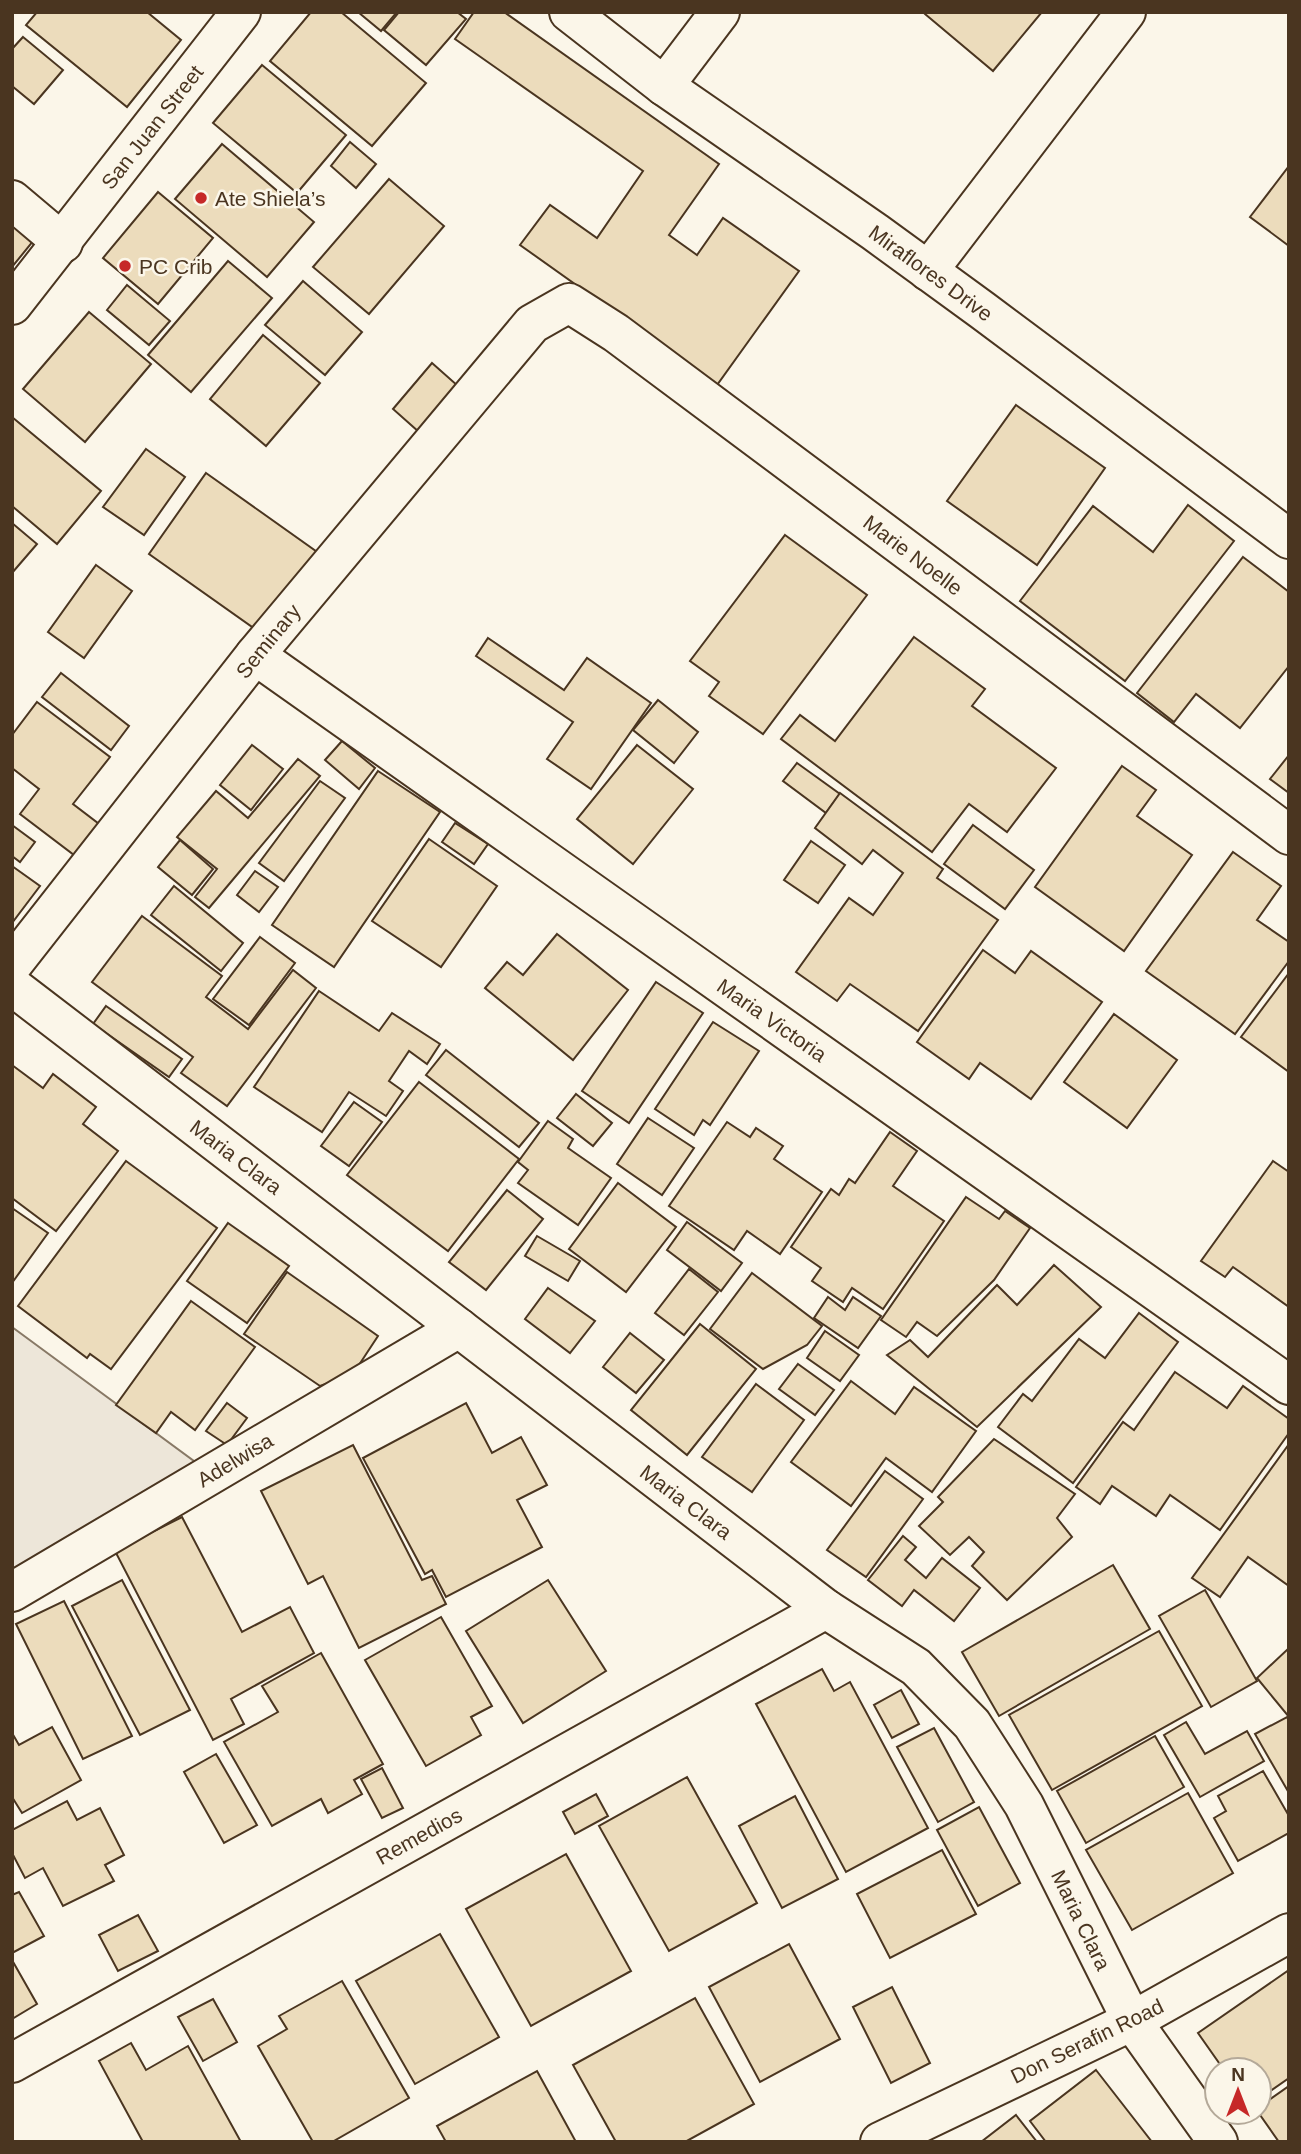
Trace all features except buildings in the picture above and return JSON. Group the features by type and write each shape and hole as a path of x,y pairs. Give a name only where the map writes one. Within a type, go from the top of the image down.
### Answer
{"street":[{"name":"San Juan Street","path":"12,305 241,12"},
{"name":"Miraflores Drive","path":"569,12 664,86 929,271 1289,539"},
{"path":"664,86 720,12"},
{"path":"929,271 1126,12"},
{"path":"12,200 63,243"},
{"name":"Marie Noelle","path":"532,324 569,303 616,333 1289,835"},
{"name":"Seminary","path":"12,965 255,655 532,324"},
{"name":"Maria Victoria","path":"255,655 1289,1385"},
{"name":"Maria Clara","path":"12,986 826,1609 916,1667 972,1724 1024,1805 1132,2021 1218,2142"},
{"name":"Adelwisa","path":"12,1592 459,1328"},
{"name":"Remedios","path":"12,2063 826,1609"},
{"name":"Don Serafin Road","path":"880,2142 1132,2021 1289,1933"}],"shaded area":[{"path":"12,1327 202,1467 12,1580"}],"place":[{"name":"Ate Shiela’s","path":"201,198"},
{"name":"PC Crib","path":"125,266"}]}
